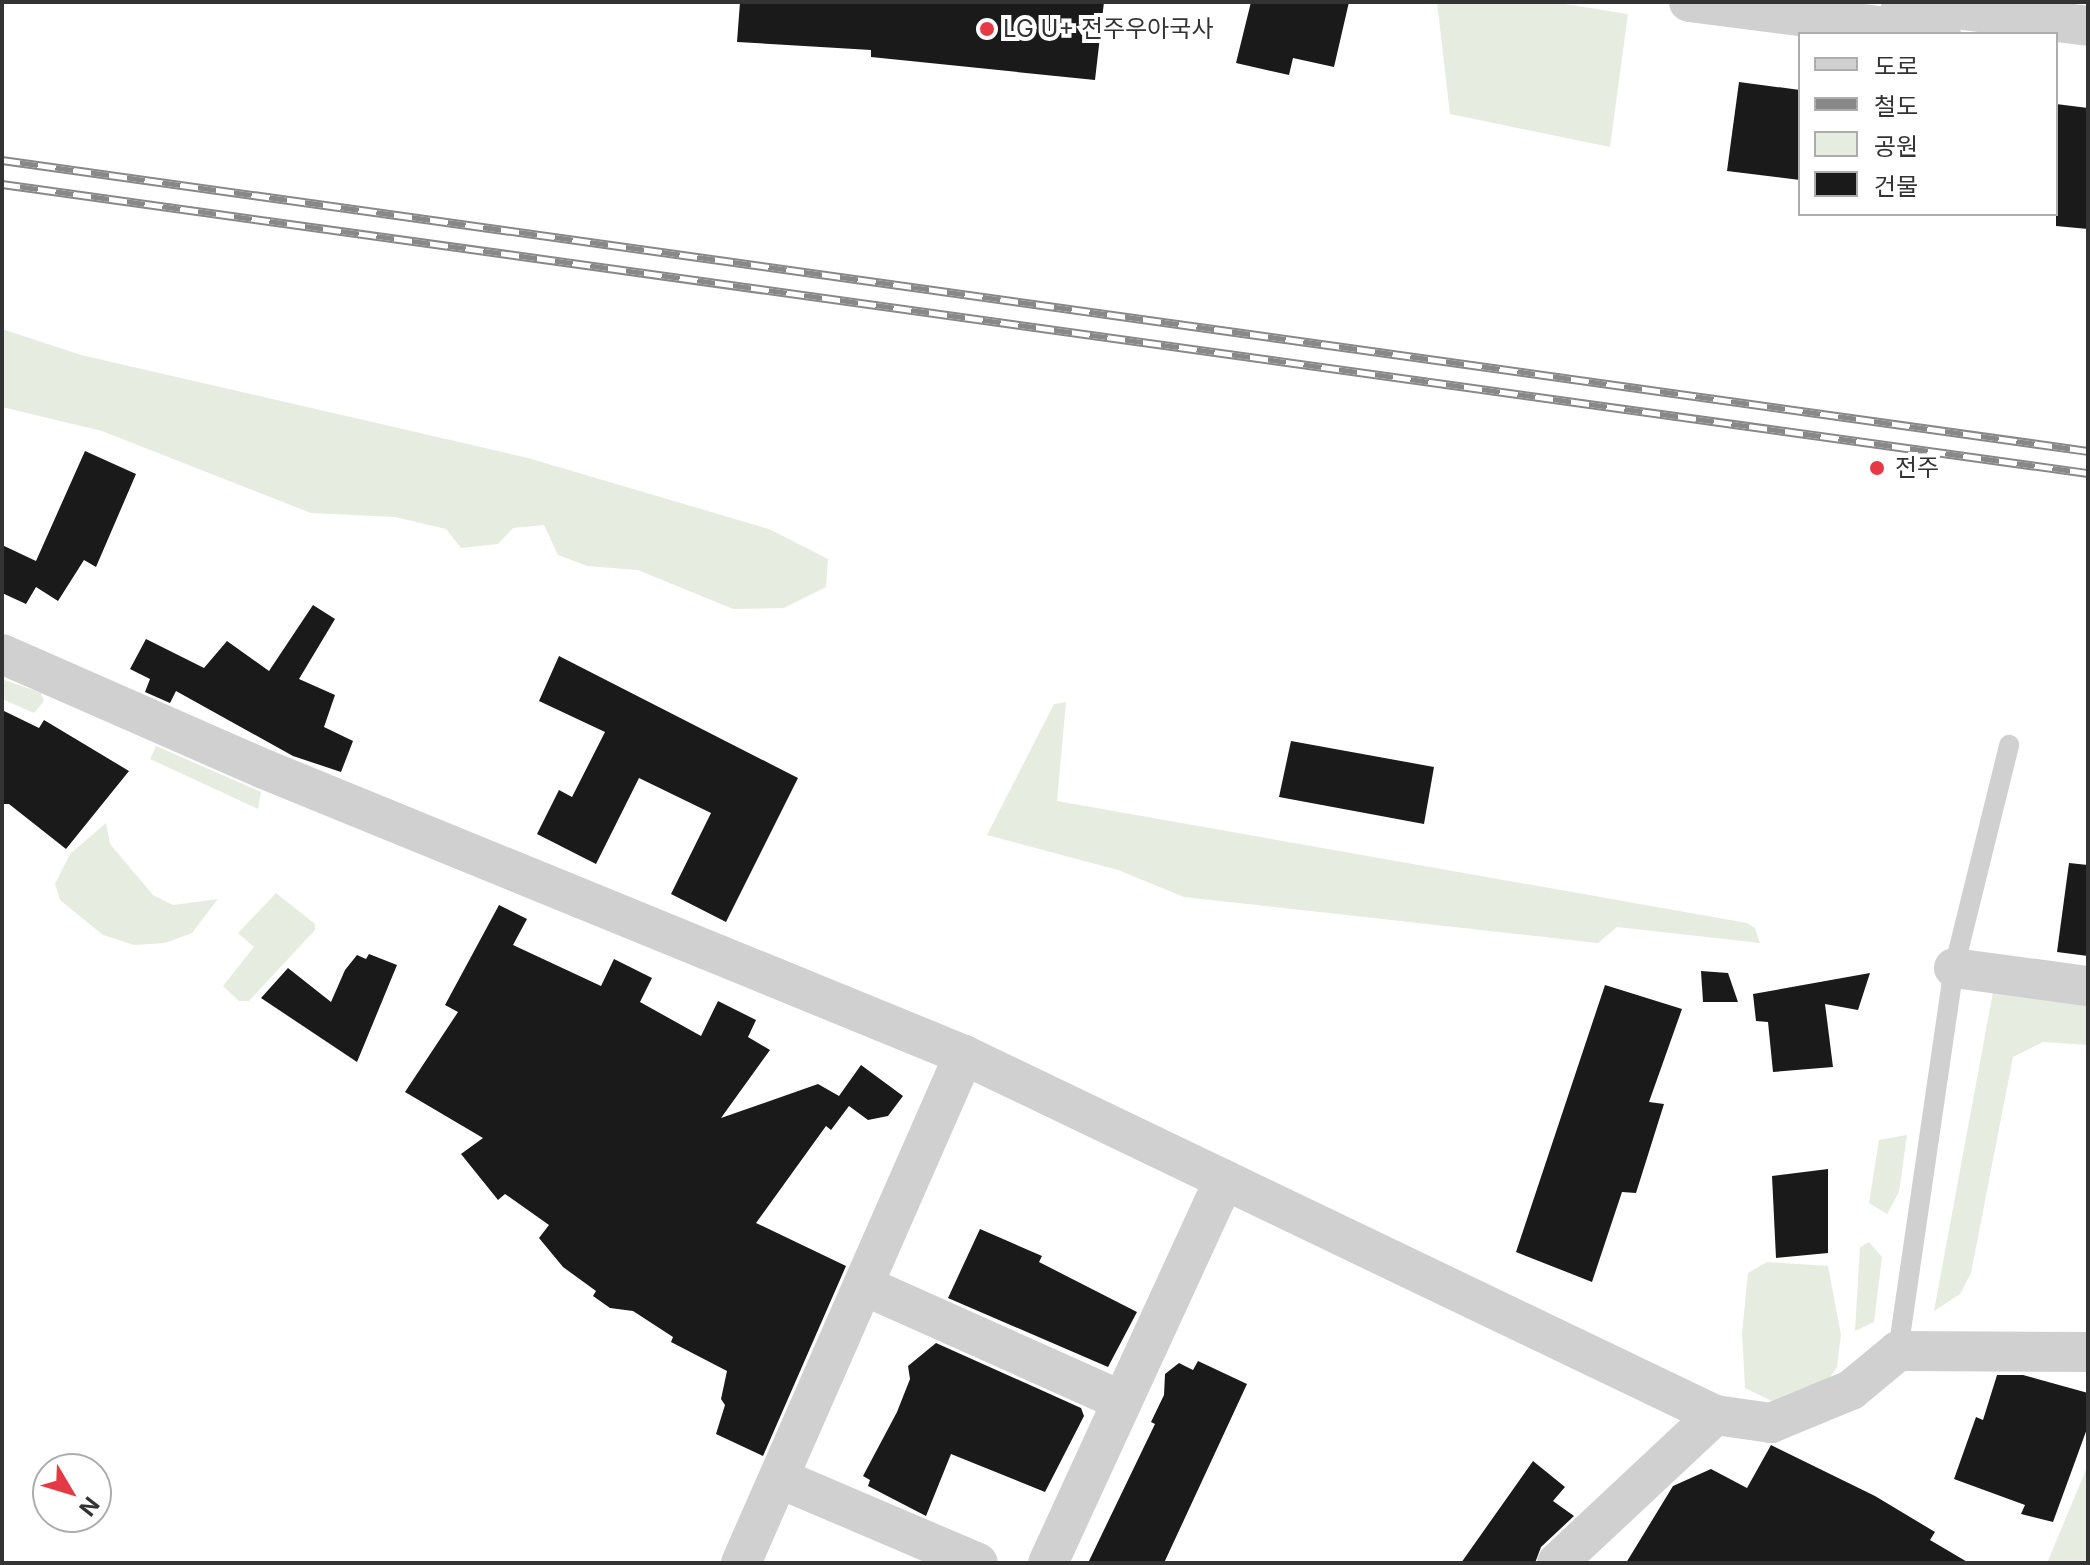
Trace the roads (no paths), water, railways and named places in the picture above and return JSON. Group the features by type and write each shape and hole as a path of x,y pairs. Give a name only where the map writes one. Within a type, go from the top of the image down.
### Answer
{"street":[{"path":"1689,2 1925,32"},
{"path":"1897,2 2088,26"},
{"path":"2058,49 2088,53"},
{"path":"2,654 264,769 964,1055 1715,1415 1771,1423 1851,1390 1898,1351 2088,1352"},
{"path":"1954,968 2088,986"},
{"path":"741,1563 781,1479 964,1055"},
{"path":"1048,1563 1224,1180"},
{"path":"865,1286 1122,1401"},
{"path":"1557,1563 1715,1415"},
{"path":"781,1479 978,1563"}],"lane":[{"path":"1898,1351 1954,968 2009,745"}],"railway":[{"path":"2,160 2088,451"},
{"path":"2,184 2088,473"}],"place":[{"name":"LG U+ 전주우아국사","path":"987,29"},
{"name":"전주","path":"1877,468"}]}
